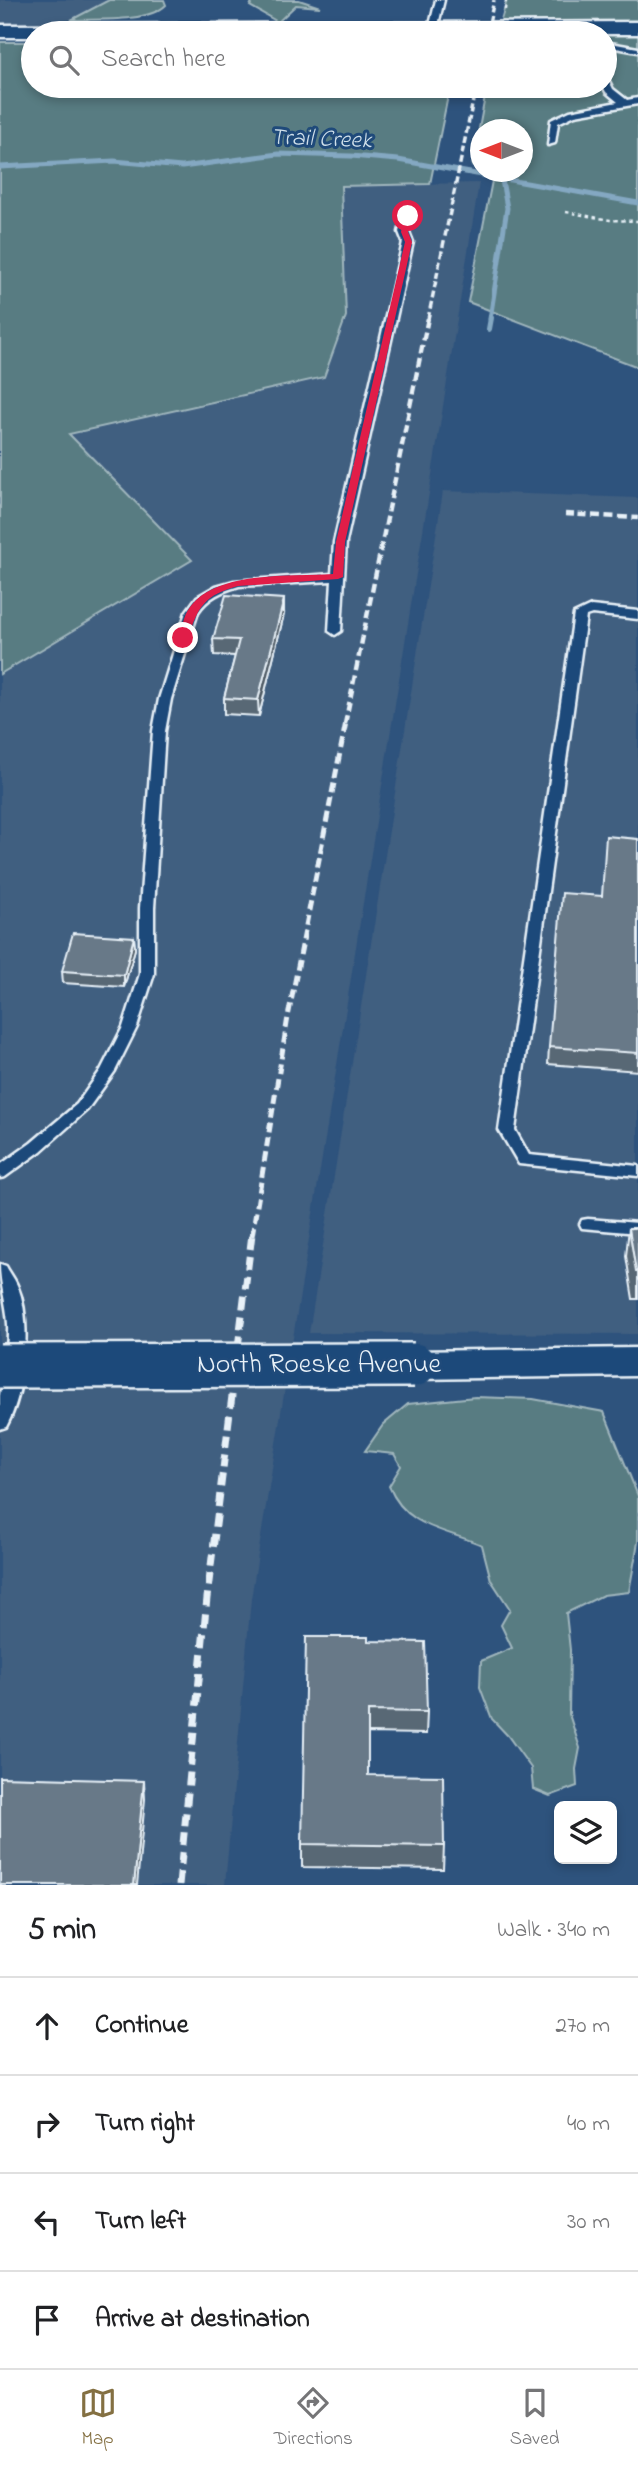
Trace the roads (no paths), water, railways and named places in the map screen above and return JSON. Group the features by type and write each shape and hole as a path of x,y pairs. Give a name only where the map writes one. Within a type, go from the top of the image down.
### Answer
{"street":[{"path":"617,32 638,28"},
{"path":"0,31 21,31"},
{"name":"North Roeske Avenue","path":"0,1366 638,1362"}],"lane":[{"path":"435,21 440,0"},
{"path":"617,42 638,50"},
{"path":"617,96 625,103"},
{"path":"551,144 554,122 573,113 638,101"},
{"path":"335,631 340,542 408,242 404,232 408,216"},
{"path":"0,1172 36,1147 82,1107 108,1071 130,1027 147,974 147,908 159,731 165,699 192,612 201,599 220,588 238,583 338,577"},
{"path":"638,615 591,610 580,614 507,1130 524,1160 638,1171"},
{"path":"587,1224 638,1228"},
{"path":"0,1270 8,1279 18,1334 10,1399 0,1423"}],"waterway":[{"name":"Trail Creek","path":"0,167 114,161 182,167 278,154 351,156 398,160 638,203"},
{"path":"490,319 507,208 502,182"},
{"path":"489,329 491,318"}],"railway":[{"path":"490,21 494,0"},
{"path":"428,319 474,98"},
{"path":"345,724 428,318"},
{"path":"565,514 638,518"},
{"path":"252,1236 288,1017 346,722"},
{"path":"179,1885 207,1598 252,1234"}]}
